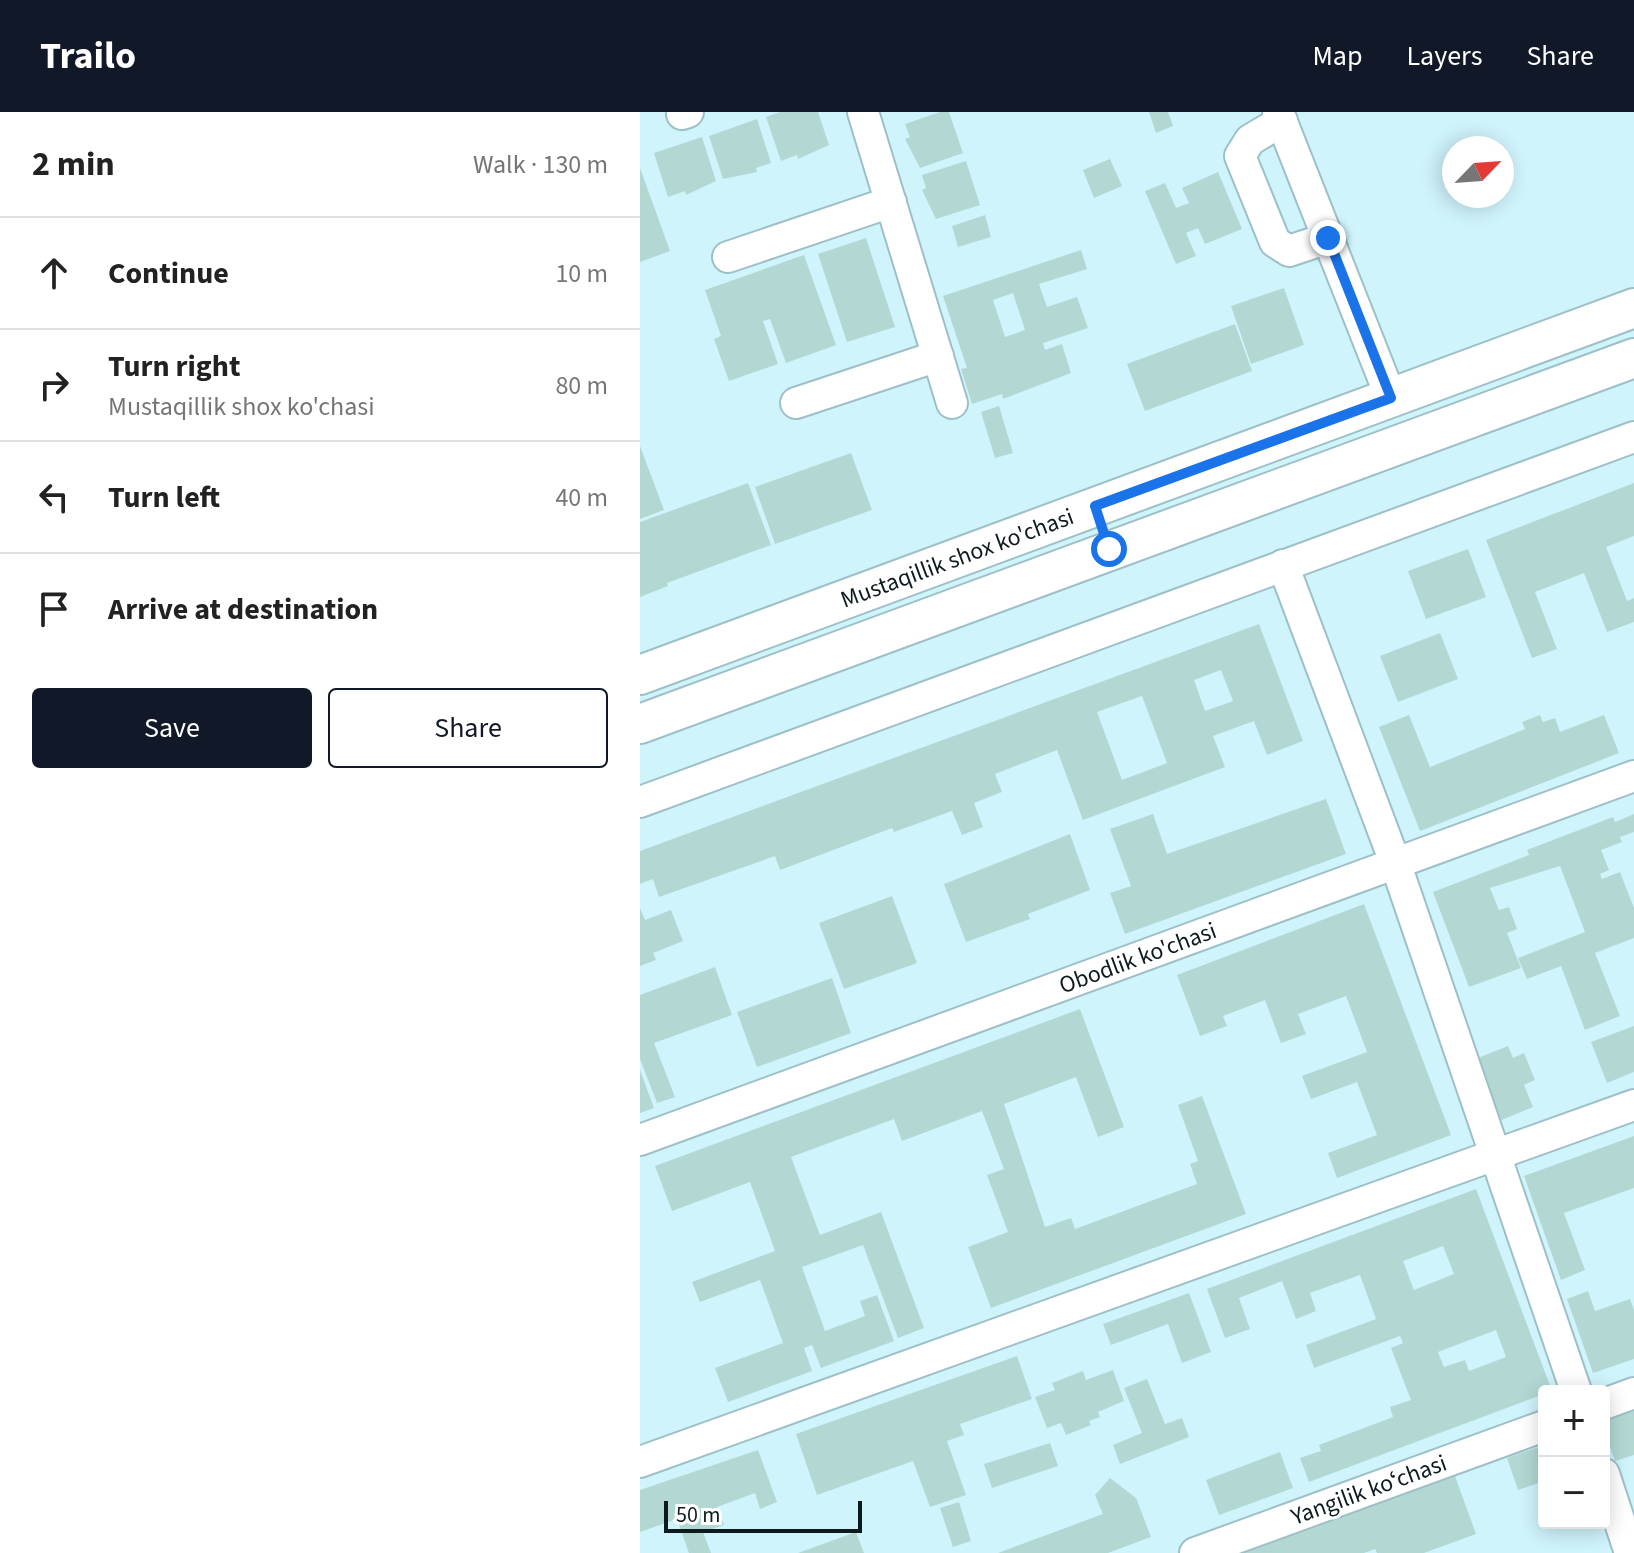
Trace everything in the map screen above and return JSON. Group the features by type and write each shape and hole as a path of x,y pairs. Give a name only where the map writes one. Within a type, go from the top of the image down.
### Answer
{"main road":[{"name":"Mustaqillik shox ko'chasi","path":"640,675 1634,308"},
{"name":"Mustaqillik shox ko'chasi","path":"640,724 1634,358"},
{"path":"1095,506 1109,549"}],"street":[{"path":"863,112 952,403"},
{"path":"1328,238 1289,251 1275,242 1240,156 1250,140 1280,116 1391,398"},
{"path":"728,257 891,202"},
{"path":"796,403 938,356"},
{"path":"640,802 1634,437"},
{"path":"1283,565 1396,865 1574,1385"},
{"name":"Obodlik ko'chasi","path":"640,1140 1634,776"},
{"path":"640,1462 1498,1157 1634,1105"},
{"path":"1610,1402 1634,1393"},
{"name":"Yangilik koʻchasi","path":"1195,1553 1538,1428"},
{"path":"1610,1492 1630,1553"}],"building":[{"path":"780,112 818,112 829,145 798,159 797,155 781,161 766,117"},
{"path":"949,112 963,153 920,168 905,139 910,137 905,124"},
{"path":"1149,112 1168,112 1173,126 1156,133"},
{"path":"757,119 771,163 756,168 757,172 723,179 709,136"},
{"path":"702,137 716,181 686,195 685,191 668,197 654,153"},
{"path":"1110,159 1122,186 1094,198 1083,170"},
{"path":"966,161 980,205 936,219 922,190 926,188 922,175"},
{"path":"640,168 670,251 640,262"},
{"path":"1218,172 1242,229 1205,244 1198,228 1186,233 1196,256 1176,264 1145,191 1165,183 1176,208 1189,203 1182,188"},
{"path":"985,215 991,237 958,247 952,226"},
{"path":"866,238 895,327 847,342 818,254"},
{"path":"1081,250 1087,269 1039,284 1047,307 1077,297 1088,328 1043,343 1045,350 1062,344 1071,373 1003,399 1002,394 972,404 961,369 967,368 943,296","holes":["1013,293 1025,330 1005,337 993,300"]},
{"path":"804,255 836,345 786,363 770,319 763,321 778,364 729,381 714,339 721,336 705,290"},
{"path":"1284,288 1304,345 1251,364 1231,306"},
{"path":"1235,324 1252,371 1145,411 1127,364"},
{"path":"999,406 1013,453 995,458 981,412"},
{"path":"640,446 664,510 640,519"},
{"path":"851,453 872,510 775,544 755,487"},
{"path":"748,483 771,545 667,583 668,586 640,597 640,522"},
{"path":"1634,483 1634,536 1606,547 1627,601 1634,598 1634,622 1607,632 1584,573 1535,592 1557,649 1532,658 1486,540"},
{"path":"1468,549 1486,597 1426,619 1408,571"},
{"path":"1259,624 1303,741 1267,755 1254,721 1213,736 1225,767 1083,820 1057,750 995,774 1002,792 974,803 983,827 962,835 952,811 894,832 892,828 780,870 775,856 659,897 653,879 640,884 640,851","holes":["1221,670 1233,701 1205,711 1194,680","1142,696 1167,763 1122,780 1097,712"]},
{"path":"1440,633 1458,679 1398,702 1380,656"},
{"path":"1409,715 1430,767 1525,729 1522,722 1540,715 1543,722 1555,718 1560,732 1604,715 1619,753 1420,831 1379,727"},
{"path":"1326,799 1346,854 1125,934 1110,893 1131,886 1110,829 1153,814 1167,854"},
{"path":"1634,814 1634,832 1620,837 1622,842 1601,850 1609,870 1600,874 1602,879 1620,872 1634,908 1634,938 1595,953 1620,1016 1585,1030 1561,966 1527,979 1518,958 1585,932 1560,866 1490,888 1499,910 1509,907 1517,929 1507,933 1521,968 1469,987 1433,892 1529,855 1527,850 1613,817 1615,822"},
{"path":"1070,834 1090,890 1028,914 1030,919 966,942 944,884"},
{"path":"892,896 917,963 844,989 819,923"},
{"path":"1364,904 1451,1135 1337,1178 1328,1153 1377,1135 1357,1082 1311,1099 1302,1076 1367,1052 1346,996 1298,1014 1306,1034 1281,1043 1265,1000 1223,1016 1227,1026 1200,1036 1177,975"},
{"path":"640,908 645,920 671,910 683,941 653,953 656,960 640,966"},
{"path":"715,967 732,1015 654,1043 675,1097 657,1103 640,1059 640,995"},
{"path":"832,978 851,1033 757,1067 737,1012"},
{"path":"1080,1009 1124,1127 1098,1137 1076,1077 1004,1104 1045,1227 1071,1218 1075,1229 1197,1184 1190,1164 1198,1161 1178,1105 1202,1096 1246,1214 991,1308 968,1247 1008,1232 987,1175 1004,1169 982,1111 902,1141 894,1119 791,1157 820,1235 881,1212 924,1328 898,1338 863,1245 802,1267 825,1331 865,1316 860,1301 877,1295 894,1341 821,1368 812,1345 804,1348 812,1371 728,1402 715,1368 783,1343 760,1280 700,1302 692,1282 775,1251 750,1182 672,1211 655,1166"},
{"path":"1634,1026 1634,1072 1607,1083 1591,1042"},
{"path":"1508,1046 1513,1058 1524,1053 1535,1080 1524,1085 1533,1107 1499,1121 1473,1060"},
{"path":"640,1070 654,1108 640,1113"},
{"path":"1634,1136 1634,1188 1564,1213 1585,1270 1561,1280 1524,1176"},
{"path":"1476,1189 1550,1385 1538,1385 1538,1396 1309,1482 1300,1458 1321,1451 1319,1445 1393,1417 1390,1407 1411,1400 1391,1348 1403,1343 1400,1336 1314,1368 1306,1345 1376,1319 1360,1275 1310,1293 1316,1311 1296,1319 1282,1281 1239,1298 1250,1329 1225,1338 1207,1289","holes":["1443,1246 1454,1274 1414,1290 1403,1261","1496,1330 1506,1357 1469,1371 1465,1360 1444,1367 1438,1352"]},
{"path":"1588,1291 1595,1311 1630,1299 1634,1310 1634,1359 1593,1373 1567,1299"},
{"path":"1189,1293 1211,1352 1182,1363 1168,1324 1111,1345 1103,1324"},
{"path":"1017,1356 1032,1399 960,1424 964,1435 947,1441 966,1495 930,1507 913,1461 817,1495 796,1434"},
{"path":"1113,1370 1124,1401 1098,1412 1100,1417 1089,1421 1091,1425 1066,1435 1061,1423 1047,1428 1035,1397 1055,1390 1052,1383 1083,1371 1086,1380"},
{"path":"1147,1379 1165,1424 1182,1418 1189,1437 1120,1464 1113,1445 1142,1433 1124,1388"},
{"path":"1634,1405 1634,1455 1615,1461 1610,1447 1610,1414"},
{"path":"1050,1443 1058,1466 992,1488 984,1464"},
{"path":"1538,1447 1538,1483 1518,1490 1507,1458"},
{"path":"758,1450 777,1502 760,1509 755,1493 717,1507 724,1525 703,1532 711,1553 689,1553 677,1519 640,1532 640,1490"},
{"path":"1280,1452 1293,1488 1219,1515 1206,1480"},
{"path":"1455,1476 1476,1534 1424,1553 1377,1553 1375,1549 1364,1553 1241,1553"},
{"path":"1110,1478 1136,1498 1151,1537 1108,1553 998,1553 1103,1514 1095,1495"},
{"path":"959,1502 971,1541 953,1547 940,1508"},
{"path":"856,1532 864,1553 798,1553"}],"route":[{"path":"1109,549 1095,506 1391,398 1328,238"}]}
